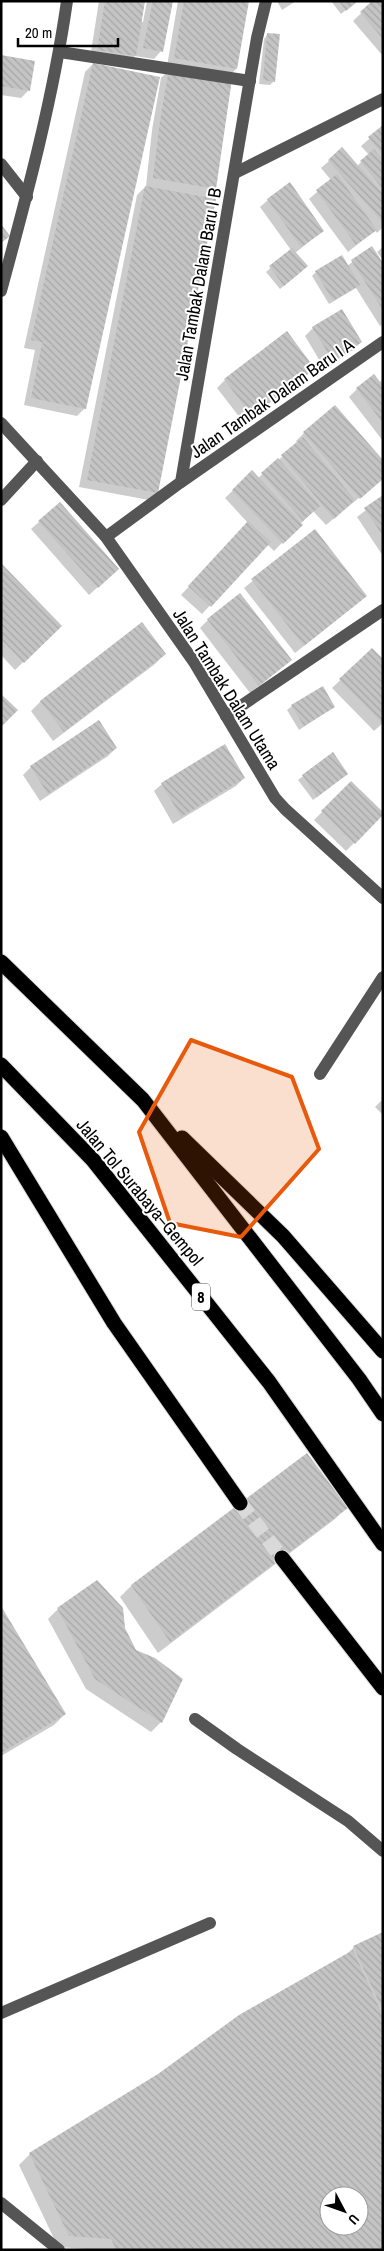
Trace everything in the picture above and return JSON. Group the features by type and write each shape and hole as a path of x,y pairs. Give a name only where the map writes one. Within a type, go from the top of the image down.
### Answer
{"highway":[{"path":"1,962 283,1236 383,1351"},
{"name":"Jalan Tol Surabaya–Gempol","path":"1,1065 99,1167 269,1382 383,1544"},
{"path":"144,1100 359,1379 383,1414"},
{"path":"1,1137 114,1323 240,1503"},
{"path":"282,1558 383,1688"}],"street":[{"path":"1,290 26,197 60,52 67,1"},
{"name":"Jalan Tambak Dalam Baru I B","path":"181,482 250,81 266,1"},
{"path":"60,52 250,81"},
{"path":"235,173 383,99"},
{"path":"1,164 26,197"},
{"name":"Jalan Tambak Dalam Baru I A","path":"181,482 383,342"},
{"name":"Jalan Tambak Dalam Utama","path":"1,423 106,537 194,662 275,798 298,822 380,892"},
{"path":"1,500 37,461"},
{"path":"106,537 181,482"},
{"path":"226,716 383,610"},
{"path":"320,1074 383,977"},
{"path":"195,1719 237,1749 348,1821 383,1851"},
{"path":"1,2013 210,1923"},
{"path":"1,2203 59,2250"}],"highlighted area":[{"path":"191,1040 292,1077 319,1149 241,1237 170,1223 139,1132"}],"building":[{"path":"105,1 145,1 136,56 97,50"},
{"path":"153,1 173,1 163,52 143,48"},
{"path":"184,1 249,1 237,69 174,58"},
{"path":"339,1 358,1 346,11"},
{"path":"372,1 383,1 383,39 360,12"},
{"path":"267,33 280,34 275,82 263,80"},
{"path":"1,55 35,61 30,91 1,86"},
{"path":"93,63 160,77 86,409 31,398 42,343 59,346 31,340"},
{"path":"169,69 232,79 216,189 153,178"},
{"path":"383,125 383,155 368,137"},
{"path":"342,147 383,194 383,223 328,160"},
{"path":"374,149 383,160 383,189 360,161"},
{"path":"337,174 377,230 356,245 316,190"},
{"path":"290,182 324,231 301,247 267,199"},
{"path":"145,186 216,199 158,493 87,480"},
{"path":"1,224 10,236 1,243"},
{"path":"372,246 383,263 383,310 351,260"},
{"path":"292,248 308,266 284,286 269,266"},
{"path":"342,255 360,285 333,301 315,271"},
{"path":"342,309 362,342 333,361 312,327"},
{"path":"287,331 315,369 252,416 224,379"},
{"path":"374,374 383,386 383,423 356,388"},
{"path":"335,405 383,460 383,479 360,499 303,432"},
{"path":"303,437 355,500 334,519 281,455"},
{"path":"278,458 320,506 303,521 261,473"},
{"path":"252,470 303,525 283,544 232,490"},
{"path":"383,495 383,536 364,508"},
{"path":"60,502 119,569 98,588 38,521"},
{"path":"248,521 271,542 211,607 188,586"},
{"path":"315,529 367,596 304,646 251,579"},
{"path":"2,564 62,626 24,663 1,639"},
{"path":"240,593 292,660 259,686 207,619"},
{"path":"142,622 166,654 64,732 40,701"},
{"path":"372,648 383,659 383,724 339,679"},
{"path":"323,686 335,707 304,726 291,705"},
{"path":"1,694 18,710 1,727"},
{"path":"99,720 117,748 48,794 30,766"},
{"path":"225,744 245,778 181,817 161,783"},
{"path":"333,752 348,774 317,797 302,775"},
{"path":"351,781 383,812 383,815 355,844 321,811"},
{"path":"307,1453 348,1508 170,1642 131,1585"},
{"path":"97,1580 123,1608 125,1628 136,1650 155,1658 183,1679 162,1723 95,1679 57,1608"},
{"path":"1,1606 66,1714 1,1753"},
{"path":"383,1932 383,2011 353,1946"},
{"path":"353,1950 383,2016 383,2250 116,2250 111,2239 69,2236 29,2153 158,2074 239,2015"}],"tunnel":[{"path":"240,1503 282,1558"}]}
